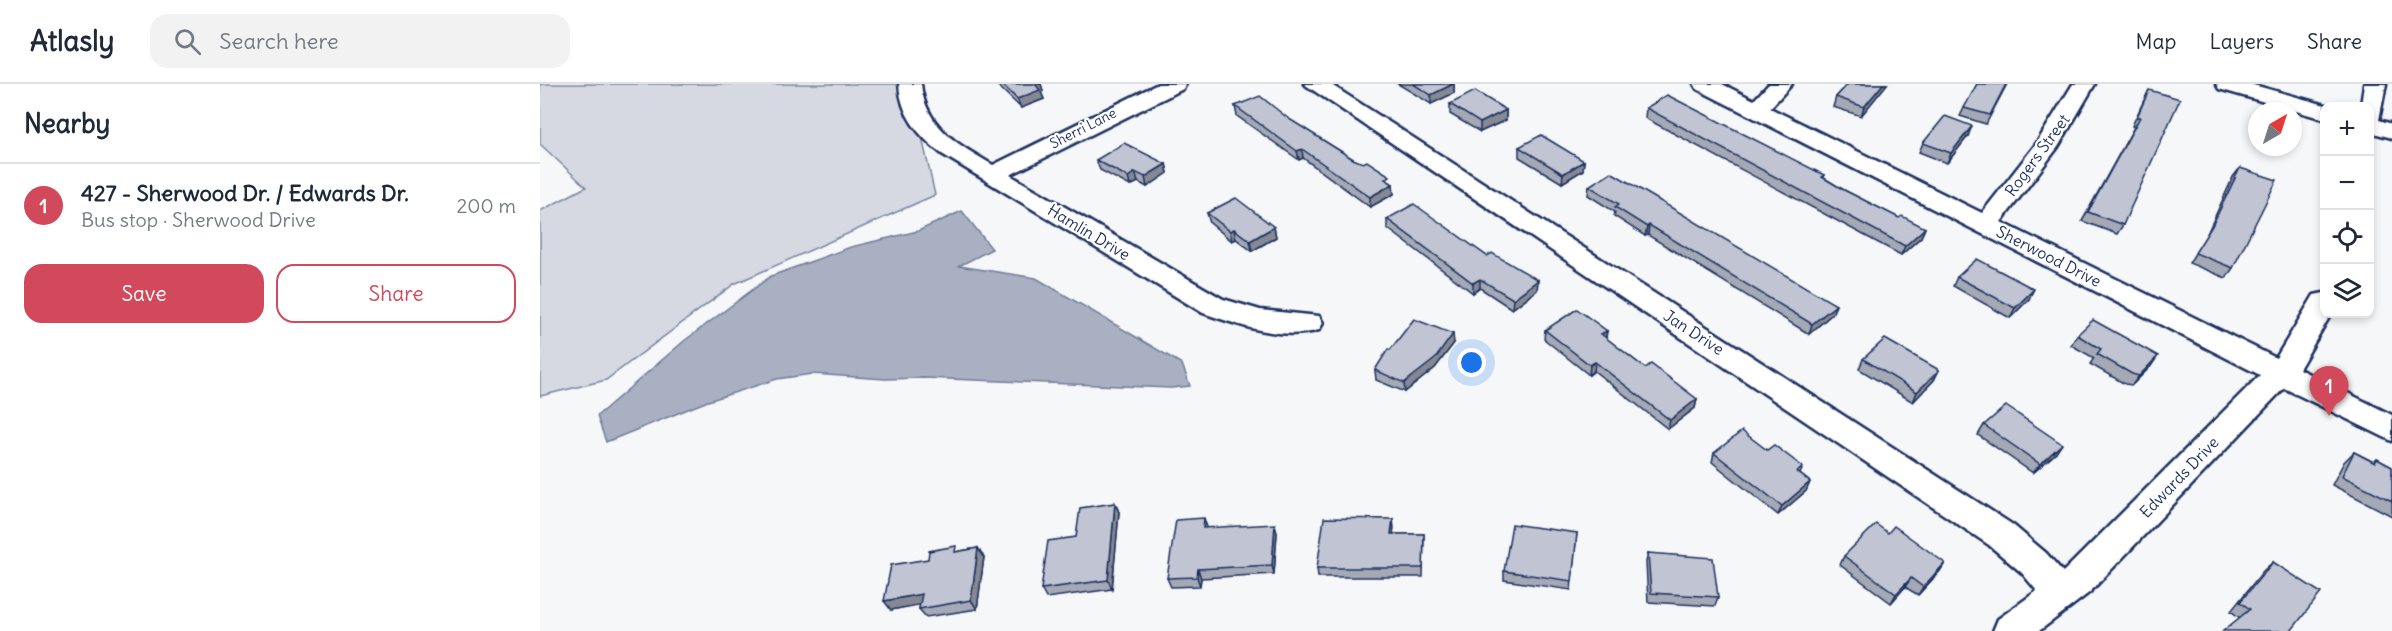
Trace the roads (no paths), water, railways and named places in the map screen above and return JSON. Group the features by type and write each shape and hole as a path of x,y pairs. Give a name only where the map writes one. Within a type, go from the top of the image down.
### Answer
{"street":[{"name":"Hamlin Drive","path":"910,84 911,102 918,118 932,134 992,174 1213,306 1240,316 1270,322 1309,324"},
{"name":"Sherri Lane","path":"992,174 1175,84"},
{"name":"Jan Drive","path":"1315,84 2001,535 2034,562 2061,595"},
{"name":"Sherwood Drive","path":"1705,84 2392,429"},
{"path":"1756,110 1781,84"},
{"name":"Rogers Street","path":"1986,224 2046,147 2084,84"},
{"path":"2228,84 2320,111"},
{"path":"2372,102 2374,84"},
{"path":"2374,126 2392,131"},
{"name":"Edwards Drive","path":"2011,631 2078,581 2281,372 2293,357 2320,311"}],"water":[{"path":"962,211 992,249 959,266 1036,278 1182,364 1190,386 1171,388 923,378 885,379 812,374 777,379 708,401 606,442 597,416 684,341 771,276 851,247 918,231"}],"place":[{"name":"427 - Sherwood Dr. / Edwards Dr.","path":"2329,416"}]}
